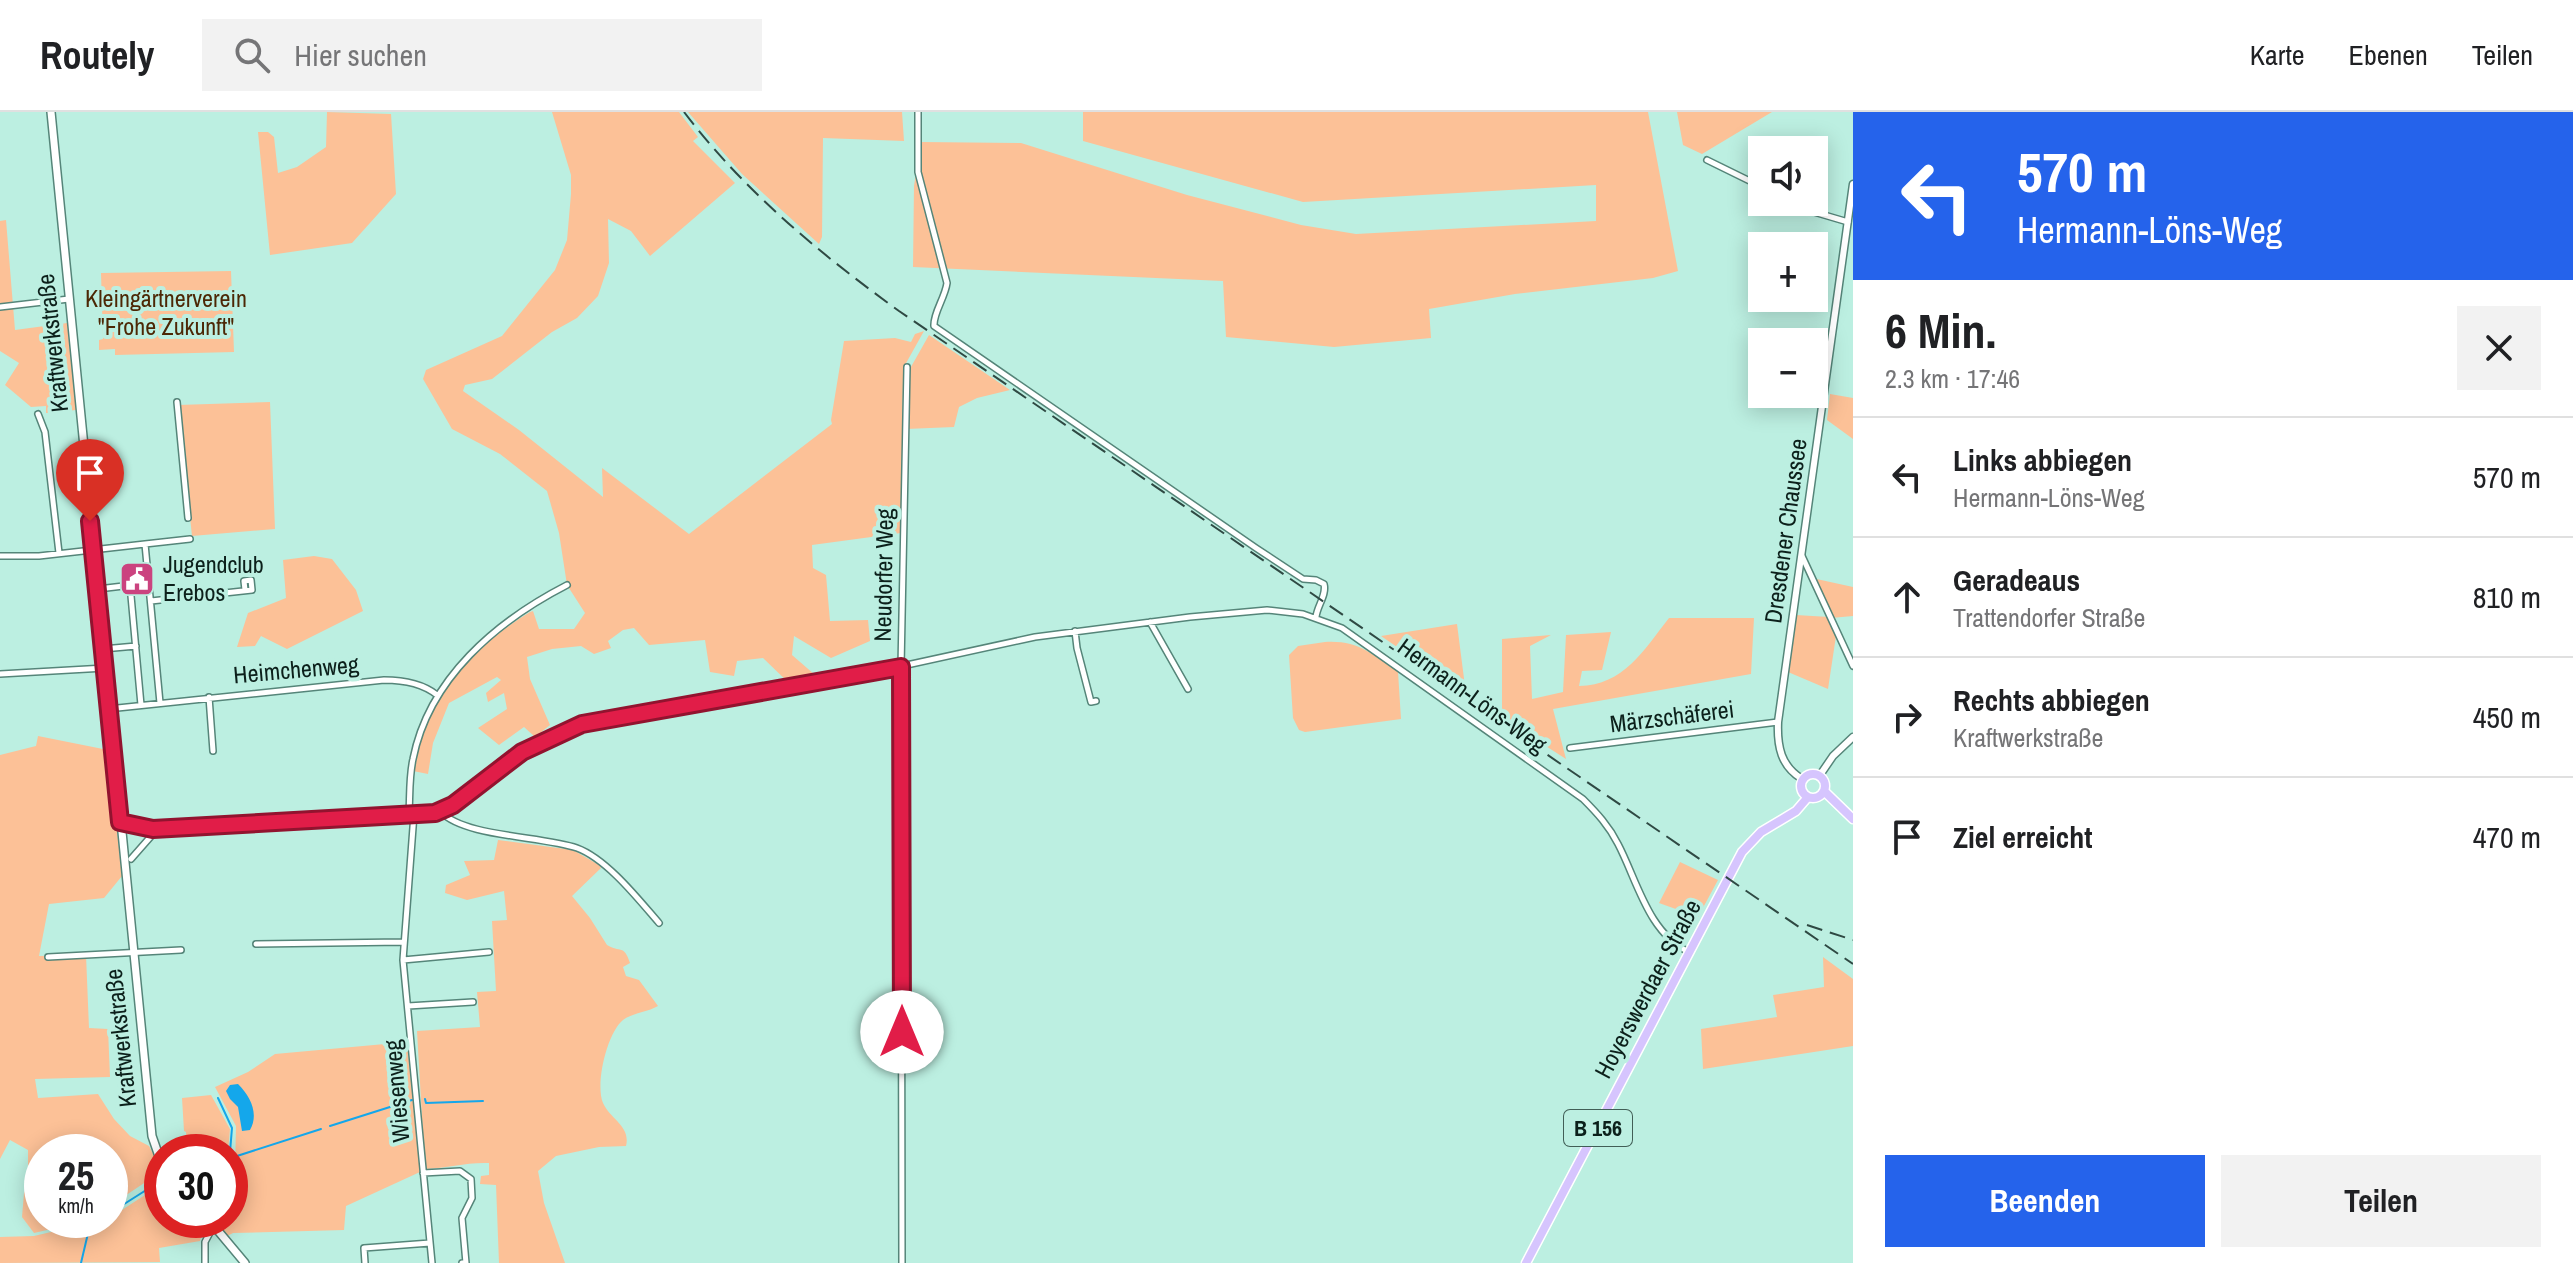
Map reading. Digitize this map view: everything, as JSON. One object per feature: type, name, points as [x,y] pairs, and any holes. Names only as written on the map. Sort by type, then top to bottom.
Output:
[{"type":"main road","name":"Kraftwerkstraße","points":[[51,112],[152,1134]]},
{"type":"main road","points":[[1812,773],[1820,775],[1825,783],[1824,791],[1816,798],[1808,797],[1801,789],[1802,779],[1812,773]]},
{"type":"main road","points":[[1824,791],[1853,819]]},
{"type":"main road","name":"Hoyerswerdaer Straße","points":[[1526,1263],[1742,852],[1761,832],[1796,811],[1808,797]]},
{"type":"main road","points":[[224,1238],[245,1263]]},
{"type":"street","points":[[918,112],[918,172],[947,283],[933,324],[1256,548],[1303,579],[1324,584],[1325,594],[1316,617]]},
{"type":"street","points":[[1707,160],[1748,180]]},
{"type":"street","name":"Dresdener Chaussee","points":[[1802,779],[1783,761],[1779,752],[1778,722],[1853,184]]},
{"type":"street","points":[[1828,215],[1850,219]]},
{"type":"street","points":[[0,307],[69,299]]},
{"type":"street","name":"Neudorfer Weg","points":[[902,1263],[901,667],[907,367]]},
{"type":"street","points":[[177,402],[188,518]]},
{"type":"street","points":[[38,414],[45,432],[59,553]]},
{"type":"street","points":[[0,556],[39,556],[190,539]]},
{"type":"street","points":[[145,544],[160,703]]},
{"type":"street","points":[[1801,555],[1853,666]]},
{"type":"street","points":[[97,589],[149,583]]},
{"type":"street","points":[[130,585],[141,705]]},
{"type":"street","name":"Wiesenweg","points":[[432,1263],[403,960],[413,756],[437,695],[474,649],[524,609],[567,585]]},
{"type":"street","points":[[151,601],[245,590]]},
{"type":"street","name":"Hermann-Löns-Weg","points":[[440,812],[522,752],[582,724],[901,667],[1075,631],[1267,610],[1316,617],[1364,641],[1583,799],[1612,833],[1655,920],[1681,948],[1690,953]]},
{"type":"street","points":[[1150,622],[1188,689]]},
{"type":"street","points":[[1075,631],[1091,702],[1096,701]]},
{"type":"street","points":[[103,649],[136,646]]},
{"type":"street","points":[[0,674],[105,668]]},
{"type":"street","name":"Heimchenweg","points":[[213,751],[209,697],[398,680],[431,690],[437,695]]},
{"type":"street","points":[[108,709],[209,697]]},
{"type":"street","name":"Märzschäferei","points":[[1570,748],[1778,722]]},
{"type":"street","points":[[1820,775],[1833,756],[1853,737]]},
{"type":"street","points":[[120,822],[153,829],[440,812],[448,819],[496,833],[578,849],[618,878],[659,923]]},
{"type":"street","points":[[131,859],[153,834],[153,829]]},
{"type":"street","points":[[256,944],[403,942]]},
{"type":"street","name":"Kraftwerkstraße","points":[[48,957],[181,950]]},
{"type":"street","points":[[403,960],[489,952]]},
{"type":"street","name":"Wiesenweg","points":[[408,1006],[473,1002]]},
{"type":"street","name":"Wiesenweg","points":[[423,1173],[460,1171],[471,1179],[472,1198],[462,1218],[464,1263]]},
{"type":"street","points":[[205,1263],[206,1238]]},
{"type":"street","points":[[365,1263],[364,1248],[430,1243]]},
{"type":"green space","points":[[327,112],[391,114],[396,194],[352,243],[270,255],[258,132],[268,132],[274,137],[278,173],[297,167],[326,147]]},
{"type":"green space","points":[[552,112],[679,112],[698,137],[693,141],[735,183],[650,256],[631,231],[608,219],[609,263],[598,296],[577,318],[552,332],[492,379],[465,385],[463,391],[519,430],[603,497],[602,468],[689,534],[832,424],[844,341],[895,338],[911,342],[915,334],[924,331],[905,365],[903,377],[901,533],[812,545],[813,568],[826,575],[830,621],[868,620],[870,641],[831,658],[794,636],[792,655],[822,681],[792,686],[763,658],[737,661],[734,676],[710,672],[705,640],[649,645],[634,628],[623,630],[608,641],[611,648],[594,654],[581,646],[552,649],[527,657],[530,679],[550,725],[535,737],[524,727],[499,745],[478,728],[507,709],[504,693],[488,702],[486,693],[501,680],[497,677],[449,703],[433,743],[428,774],[413,771],[427,722],[439,699],[470,659],[530,612],[533,611],[539,629],[574,629],[585,613],[567,585],[559,533],[547,491],[500,454],[452,429],[423,379],[426,370],[502,336],[555,270],[567,240],[571,175]]},
{"type":"green space","points":[[688,112],[902,112],[904,141],[823,138],[822,237],[819,244],[742,174]]},
{"type":"green space","points":[[1083,112],[1648,112],[1678,271],[1653,278],[1515,294],[1429,309],[1431,338],[1334,347],[1226,337],[1223,281],[913,267],[914,186],[921,142],[1021,143],[1187,195],[1301,225],[1356,234],[1596,221],[1596,185],[1303,202],[1083,141]]},
{"type":"green space","points":[[1677,112],[1772,112],[1702,154],[1683,145]]},
{"type":"green space","points":[[6,220],[15,330],[67,323],[76,410],[46,413],[46,406],[31,407],[5,385],[19,363],[0,351],[0,221]]},
{"type":"green space","name":"Kleingärtnerverein \"Frohe Zukunft\"","points":[[231,271],[234,352],[115,355],[115,349],[99,350],[99,340],[103,339],[101,273]]},
{"type":"green space","points":[[929,335],[1010,390],[977,398],[959,407],[954,427],[906,429],[907,374]]},
{"type":"green space","points":[[1830,394],[1853,398],[1853,439],[1827,420]]},
{"type":"green space","points":[[270,402],[275,529],[192,536],[178,405]]},
{"type":"green space","points":[[314,556],[332,559],[356,590],[363,611],[287,649],[261,636],[255,646],[237,647],[248,613],[286,598],[283,560]]},
{"type":"green space","points":[[1812,578],[1853,587],[1853,616],[1831,618],[1836,636],[1828,689],[1788,672],[1796,615],[1829,617]]},
{"type":"green space","points":[[1669,618],[1754,618],[1751,674],[1553,709],[1566,759],[1502,718],[1502,639],[1551,635],[1530,646],[1532,699],[1563,692],[1566,635],[1611,632],[1602,670],[1582,671],[1579,686],[1595,684],[1608,680],[1631,664]]},
{"type":"green space","points":[[1457,624],[1466,694],[1381,636]]},
{"type":"green space","points":[[1325,642],[1356,646],[1398,672],[1401,719],[1305,732],[1299,730],[1293,718],[1289,655],[1298,646]]},
{"type":"green space","points":[[38,736],[108,750],[122,876],[104,898],[49,904],[39,956],[86,955],[89,1028],[108,1029],[110,1077],[35,1079],[38,1098],[98,1094],[114,1119],[130,1136],[144,1143],[144,1183],[128,1194],[128,1134],[24,1134],[24,1148],[10,1140],[0,1159],[0,755],[36,746]]},
{"type":"green space","points":[[498,840],[573,850],[599,865],[601,868],[572,896],[607,945],[626,953],[630,963],[623,967],[626,976],[639,980],[658,1006],[623,1020],[612,1036],[604,1059],[600,1084],[603,1103],[626,1133],[626,1146],[599,1147],[556,1156],[538,1171],[544,1203],[565,1263],[499,1263],[496,1185],[480,1184],[481,1176],[489,1175],[489,1163],[425,1169],[417,1031],[480,1027],[477,992],[496,991],[492,921],[507,920],[504,891],[467,900],[445,893],[446,885],[470,875],[464,861],[494,860]]},
{"type":"green space","points":[[1680,862],[1718,880],[1698,917],[1659,903]]},
{"type":"green space","points":[[1823,957],[1853,979],[1853,1046],[1703,1069],[1701,1029],[1777,1017],[1773,995],[1824,987]]},
{"type":"green space","points":[[407,1042],[420,1172],[346,1206],[344,1230],[248,1233],[248,1134],[236,1134],[236,1126],[215,1087],[248,1072],[275,1054]]},
{"type":"green space","points":[[211,1095],[230,1129],[230,1134],[186,1134],[182,1098]]},
{"type":"green space","points":[[144,1196],[144,1238],[201,1238],[200,1241],[159,1248],[160,1262],[0,1263],[0,1237],[128,1238],[128,1206]]},
{"type":"water","points":[[238,1084],[252,1106],[254,1118],[250,1130],[242,1131],[238,1107],[226,1091],[230,1085]]},
{"type":"waterway","points":[[218,1098],[232,1128],[232,1134]]},
{"type":"waterway","points":[[425,1099],[426,1103],[483,1101]]},
{"type":"waterway","points":[[330,1126],[412,1100]]},
{"type":"waterway","points":[[248,1152],[321,1129]]},
{"type":"waterway","points":[[128,1202],[144,1191]]},
{"type":"waterway","points":[[81,1263],[87,1238]]},
{"type":"railway","points":[[684,112],[732,168],[784,219],[840,267],[899,311],[1853,964]]},
{"type":"railway","points":[[1807,925],[1853,940]]},
{"type":"place","name":"Jugendclub Erebos","points":[[137,579]]},
{"type":"route","points":[[90,521],[120,822],[153,829],[435,813],[453,805],[522,752],[582,724],[901,667],[902,1032]]}]
